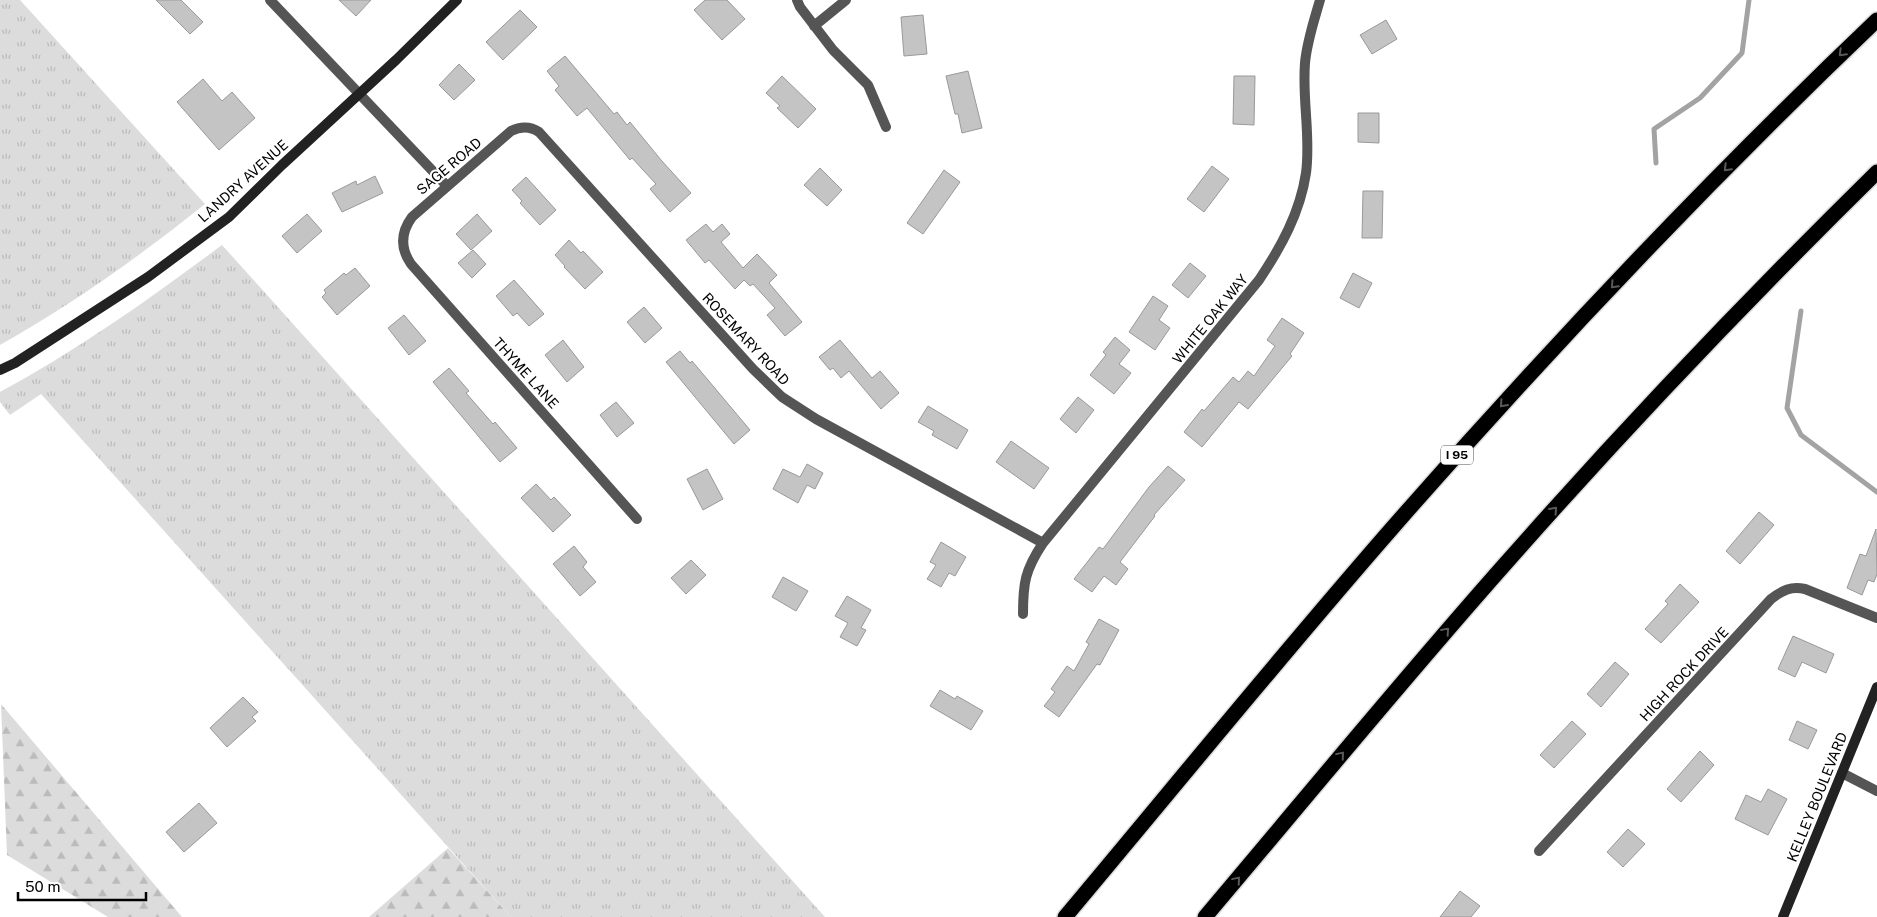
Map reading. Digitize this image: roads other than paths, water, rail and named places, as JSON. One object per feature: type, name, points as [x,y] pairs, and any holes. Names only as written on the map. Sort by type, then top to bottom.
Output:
[{"type":"highway","name":"I 95","points":[[1066,917],[1352,574],[1498,408],[1686,209],[1877,20]]},
{"type":"highway","points":[[1205,917],[1419,664],[1546,518],[1715,336],[1877,172]]},
{"type":"street","points":[[270,0],[447,186]]},
{"type":"street","name":"LANDRY AVENUE","points":[[0,370],[148,277],[229,217],[457,0]]},
{"type":"street","points":[[797,0],[833,50],[868,85],[886,127]]},
{"type":"street","points":[[814,26],[846,0]]},
{"type":"street","name":"WHITE OAK WAY","points":[[1023,614],[1023,586],[1026,575],[1030,563],[1043,543],[1259,280],[1287,233],[1298,207],[1306,173],[1308,143],[1305,63],[1309,36],[1320,0]]},
{"type":"street","name":"ROSEMARY ROAD","points":[[527,127],[536,130],[542,136],[753,370],[782,397],[816,419],[1043,543]]},
{"type":"street","name":"SAGE ROAD","points":[[403,240],[405,228],[412,217],[511,131],[527,127]]},
{"type":"street","name":"THYME LANE","points":[[403,240],[405,253],[411,264],[637,519]]},
{"type":"street","name":"HIGH ROCK DRIVE","points":[[1538,851],[1771,599],[1788,589],[1796,587],[1877,618]]},
{"type":"street","name":"KELLEY BOULEVARD","points":[[1783,917],[1877,687]]},
{"type":"street","points":[[1842,773],[1877,791]]},
{"type":"waterway","points":[[1656,163],[1654,129],[1700,98],[1742,53],[1749,0]]},
{"type":"waterway","points":[[1801,311],[1787,408],[1801,435],[1877,492]]}]
